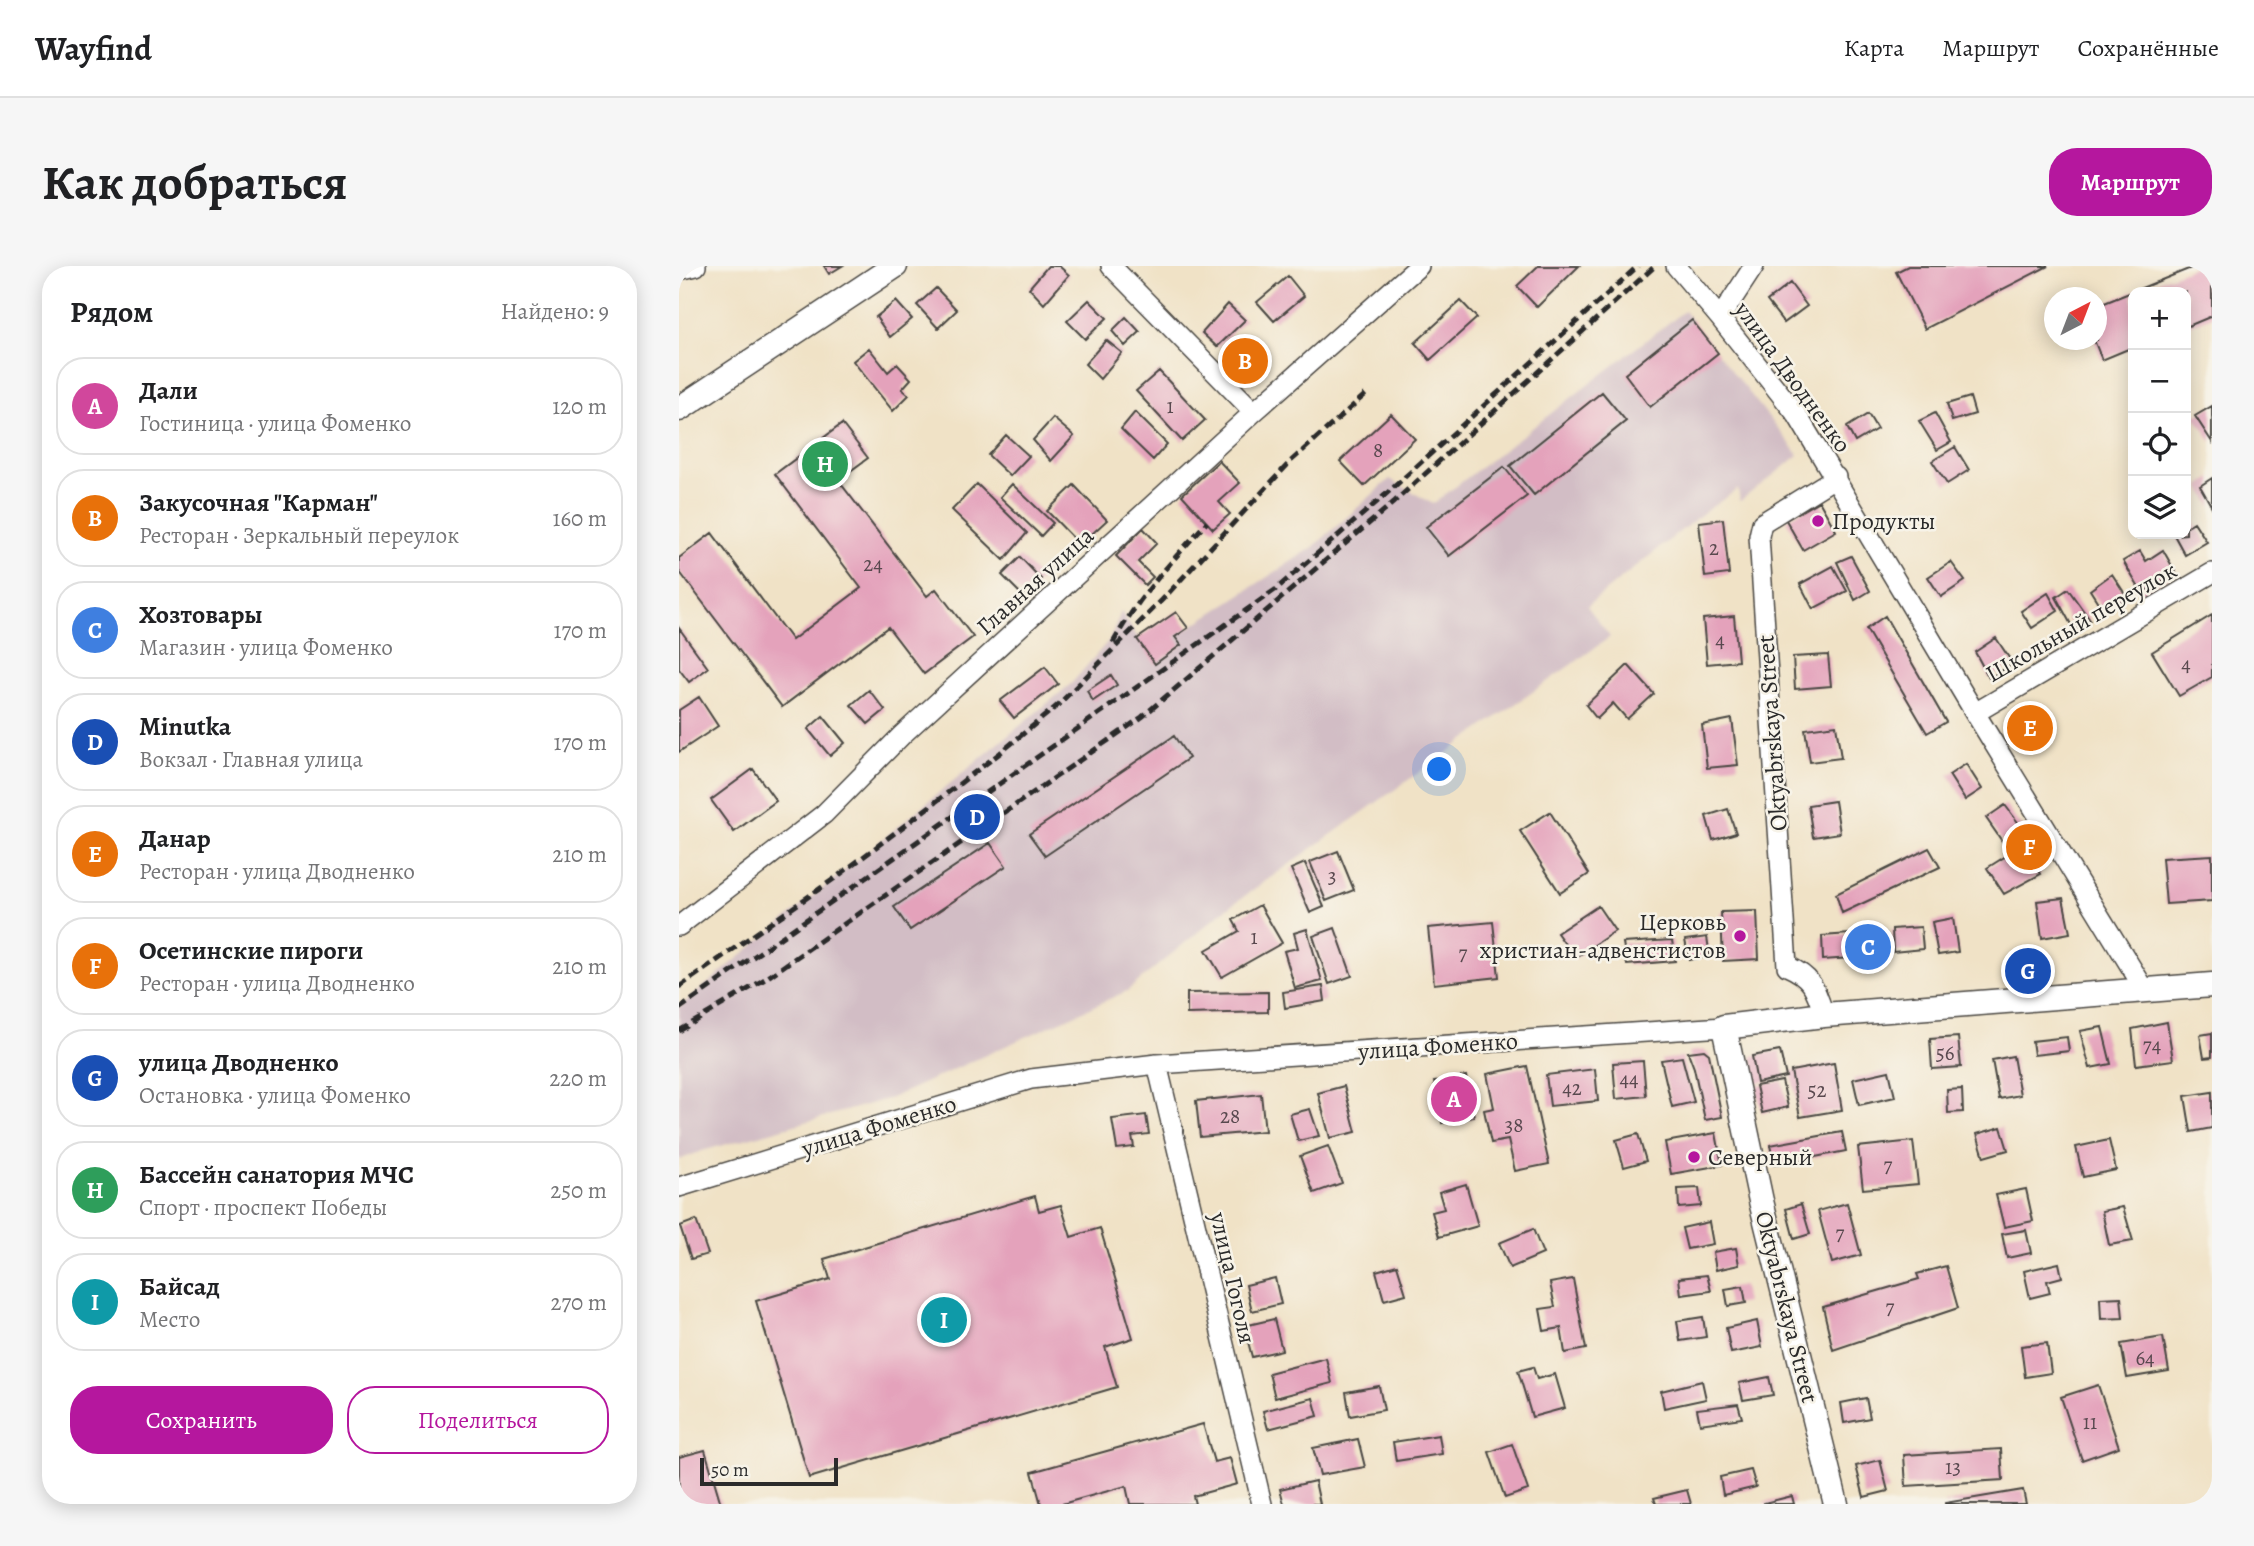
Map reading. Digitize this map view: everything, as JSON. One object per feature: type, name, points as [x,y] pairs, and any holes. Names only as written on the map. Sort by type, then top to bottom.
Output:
[{"type":"main road","points":[[679,409],[895,266]]},
{"type":"main road","name":"улица Фоменко","points":[[1724,1027],[1824,1015],[2212,985]]},
{"type":"main road","name":"Oktyabrskaya Street","points":[[1724,1027],[1761,1201],[1836,1504]]},
{"type":"street","points":[[1111,266],[1254,412]]},
{"type":"street","name":"Главная улица","points":[[679,926],[824,814],[901,735],[1254,412],[1419,266]]},
{"type":"street","name":"улица Дводненко","points":[[1676,266],[1797,415],[2145,990]]},
{"type":"street","points":[[1720,318],[1754,266]]},
{"type":"street","name":"Oktyabrskaya Street","points":[[1824,1015],[1814,985],[1801,972],[1787,966],[1759,536],[1762,523],[1836,477]]},
{"type":"street","name":"Школьный переулок","points":[[1975,713],[2212,573]]},
{"type":"street","name":"улица Фоменко","points":[[679,1187],[1031,1079],[1157,1064],[1724,1027]]},
{"type":"street","name":"улица Гоголя","points":[[1157,1064],[1262,1504]]},
{"type":"shaded area","points":[[1684,311],[1799,455],[1740,501],[1738,489],[1703,513],[1587,606],[1610,637],[1222,912],[1127,991],[891,1098],[702,1151],[679,1160],[679,1007],[1072,683],[1110,639],[1121,612],[1155,664],[1181,646],[1175,637],[1312,548],[1390,479],[1433,504]]},
{"type":"building","points":[[824,266],[842,266],[829,274]]},
{"type":"building","points":[[1048,266],[1059,266],[1069,275],[1044,304],[1029,288]]},
{"type":"building","points":[[1538,266],[1579,266],[1537,307],[1517,286]]},
{"type":"building","points":[[1908,266],[2048,266],[1925,329],[1896,272]]},
{"type":"building","points":[[2196,266],[2206,266],[2212,280],[2212,316],[2191,325],[2191,287],[2144,287]]},
{"type":"building","points":[[1288,276],[1304,296],[1274,321],[1257,302]]},
{"type":"building","points":[[1790,283],[1807,306],[1784,323],[1767,301]]},
{"type":"building","points":[[936,288],[957,310],[938,328],[917,305]]},
{"type":"building","points":[[2128,293],[2128,349],[2102,360],[2098,350],[2107,350],[2107,302]]},
{"type":"building","points":[[1089,300],[1107,318],[1085,339],[1067,321]]},
{"type":"building","points":[[896,301],[912,319],[890,337],[876,317]]},
{"type":"building","points":[[1461,301],[1477,318],[1430,360],[1415,343]]},
{"type":"building","points":[[1228,304],[1245,320],[1217,347],[1202,333]]},
{"type":"building","points":[[1126,317],[1140,332],[1125,346],[1112,331]]},
{"type":"building","points":[[1692,320],[1718,353],[1650,407],[1625,374]]},
{"type":"building","points":[[1106,340],[1122,353],[1100,379],[1085,364]]},
{"type":"building","points":[[1247,346],[1260,359],[1243,376],[1229,363]]},
{"type":"building","points":[[869,348],[888,372],[897,364],[911,379],[902,389],[909,395],[893,411],[853,361]]},
{"type":"building","points":[[1159,371],[1205,420],[1182,441],[1136,391]]},
{"type":"building","points":[[1602,392],[1626,421],[1534,495],[1510,466]]},
{"type":"building","points":[[1970,397],[1975,414],[1952,421],[1947,404]]},
{"type":"building","points":[[2212,406],[2212,442],[2195,416]]},
{"type":"building","points":[[1135,412],[1167,444],[1153,460],[1121,429]]},
{"type":"building","points":[[1935,413],[1951,442],[1937,450],[1919,421]]},
{"type":"building","points":[[1391,414],[1415,439],[1364,486],[1340,461]]},
{"type":"building","points":[[1868,414],[1877,429],[1855,442],[1847,427]]},
{"type":"building","points":[[1053,418],[1074,436],[1051,461],[1033,440]]},
{"type":"building","points":[[842,424],[868,458],[838,480],[927,596],[936,589],[973,637],[924,674],[888,627],[782,707],[679,571],[679,558],[712,533],[792,640],[861,588],[775,474]]},
{"type":"building","points":[[1006,435],[1029,456],[1010,476],[988,455]]},
{"type":"building","points":[[1955,447],[1969,470],[1947,484],[1932,461]]},
{"type":"building","points":[[1219,461],[1240,483],[1219,502],[1230,514],[1213,529],[1182,495]]},
{"type":"building","points":[[1504,467],[1527,496],[1449,556],[1426,527]]},
{"type":"building","points":[[2212,478],[2212,507],[2200,486]]},
{"type":"building","points":[[977,484],[1027,533],[1004,560],[952,510]]},
{"type":"building","points":[[1012,484],[1053,523],[1041,536],[1000,497]]},
{"type":"building","points":[[1074,485],[1107,520],[1080,545],[1047,511]]},
{"type":"building","points":[[1819,501],[1836,531],[1803,550],[1786,520]]},
{"type":"building","points":[[1723,519],[1729,574],[1705,577],[1699,522]]},
{"type":"building","points":[[2194,522],[2207,542],[2185,555],[2176,539],[2191,539],[2191,524]]},
{"type":"building","points":[[1143,528],[1157,543],[1138,562],[1153,577],[1145,585],[1116,556]]},
{"type":"building","points":[[2163,550],[2176,573],[2142,593],[2123,561],[2140,551],[2146,561]]},
{"type":"building","points":[[1851,556],[1870,591],[1855,600],[1837,562]]},
{"type":"building","points":[[1020,557],[1041,579],[1023,596],[1002,575]]},
{"type":"building","points":[[1951,562],[1965,581],[1941,597],[1928,577]]},
{"type":"building","points":[[1833,566],[1847,591],[1813,609],[1800,584]]},
{"type":"building","points":[[2112,574],[2127,597],[2104,612],[2090,590]]},
{"type":"building","points":[[2068,589],[2090,620],[2074,630],[2056,597]]},
{"type":"building","points":[[2048,593],[2058,611],[2032,628],[2021,611]]},
{"type":"building","points":[[1176,612],[1188,628],[1175,637],[1181,645],[1155,664],[1137,639]]},
{"type":"building","points":[[2212,615],[2212,677],[2179,696],[2152,652]]},
{"type":"building","points":[[1734,616],[1738,661],[1707,664],[1703,619]]},
{"type":"building","points":[[1885,616],[1946,722],[1927,733],[1866,629]]},
{"type":"building","points":[[679,628],[708,668],[689,682],[679,669]]},
{"type":"building","points":[[1996,638],[2013,664],[1989,678],[1975,652]]},
{"type":"building","points":[[1828,655],[1831,686],[1795,689],[1793,657]]},
{"type":"building","points":[[1628,665],[1654,694],[1627,719],[1613,703],[1597,719],[1586,705]]},
{"type":"building","points":[[1045,667],[1058,684],[1014,718],[1000,701]]},
{"type":"building","points":[[1111,675],[1117,685],[1093,701],[1087,691]]},
{"type":"building","points":[[869,690],[885,710],[868,724],[851,705]]},
{"type":"building","points":[[699,697],[718,726],[679,752],[679,710]]},
{"type":"building","points":[[2035,706],[2052,731],[2025,749],[2008,724]]},
{"type":"building","points":[[823,716],[845,743],[830,756],[808,729]]},
{"type":"building","points":[[1732,719],[1738,765],[1707,768],[1702,725]]},
{"type":"building","points":[[1836,725],[1841,758],[1810,762],[1805,729]]},
{"type":"building","points":[[1174,736],[1189,758],[1045,856],[1029,834]]},
{"type":"building","points":[[1966,764],[1982,789],[1965,800],[1949,775]]},
{"type":"building","points":[[753,769],[776,801],[734,832],[711,800]]},
{"type":"building","points":[[1835,801],[1840,833],[1813,837],[1808,805]]},
{"type":"building","points":[[2005,805],[2023,829],[2004,844],[1986,818]]},
{"type":"building","points":[[1728,809],[1736,833],[1713,840],[1706,816]]},
{"type":"building","points":[[1550,812],[1589,874],[1560,893],[1520,831]]},
{"type":"building","points":[[990,843],[1006,866],[910,930],[894,907]]},
{"type":"building","points":[[2022,846],[2041,874],[2004,894],[1987,868]]},
{"type":"building","points":[[1929,848],[1940,867],[1842,913],[1836,894]]},
{"type":"building","points":[[1338,851],[1354,890],[1326,901],[1310,862]]},
{"type":"building","points":[[2212,855],[2212,901],[2166,904],[2162,858]]},
{"type":"building","points":[[1305,863],[1324,907],[1310,913],[1291,869]]},
{"type":"building","points":[[2063,898],[2070,933],[2042,938],[2037,901]]},
{"type":"building","points":[[1260,905],[1282,943],[1222,977],[1206,950],[1239,931],[1233,920]]},
{"type":"building","points":[[1598,906],[1615,931],[1575,958],[1557,933]]},
{"type":"building","name":"Церковь христиан-адвенстистов","points":[[1757,911],[1759,959],[1723,961],[1721,912]]},
{"type":"building","points":[[1953,918],[1958,952],[1938,955],[1932,922]]},
{"type":"building","points":[[1493,922],[1499,977],[1434,984],[1428,928]]},
{"type":"building","points":[[1921,927],[1923,949],[1893,952],[1892,929]]},
{"type":"building","points":[[1335,928],[1352,976],[1329,984],[1313,936]]},
{"type":"building","points":[[1307,929],[1322,981],[1295,988],[1284,951],[1298,948],[1294,933]]},
{"type":"building","points":[[1850,934],[1851,958],[1823,960],[1822,936]]},
{"type":"building","points":[[1707,937],[1710,956],[1689,960],[1685,940]]},
{"type":"building","points":[[1672,940],[1675,961],[1627,965],[1623,943]]},
{"type":"building","points":[[1323,986],[1325,1001],[1285,1008],[1283,992]]},
{"type":"building","points":[[1268,992],[1268,1012],[1187,1014],[1187,993]]},
{"type":"building","points":[[2167,1022],[2173,1060],[2136,1065],[2132,1029]]},
{"type":"building","points":[[2102,1027],[2111,1064],[2090,1068],[2080,1031]]},
{"type":"building","points":[[2212,1033],[2212,1057],[2204,1058],[2200,1035]]},
{"type":"building","points":[[1958,1037],[1961,1067],[1932,1069],[1930,1039]]},
{"type":"building","points":[[2067,1037],[2069,1051],[2034,1055],[2032,1041]]},
{"type":"building","points":[[1704,1050],[1709,1054],[1722,1117],[1705,1120],[1688,1052]]},
{"type":"building","points":[[1780,1051],[1786,1077],[1757,1083],[1752,1056]]},
{"type":"building","points":[[2013,1056],[2020,1095],[1999,1099],[1992,1060]]},
{"type":"building","points":[[1682,1057],[1694,1102],[1672,1107],[1661,1060]]},
{"type":"building","points":[[1643,1061],[1646,1096],[1616,1099],[1613,1063]]},
{"type":"building","points":[[1834,1063],[1842,1110],[1800,1117],[1791,1071]]},
{"type":"building","points":[[1527,1066],[1549,1164],[1515,1171],[1508,1140],[1491,1143],[1484,1110],[1494,1108],[1487,1074]]},
{"type":"building","points":[[1595,1069],[1598,1101],[1550,1106],[1546,1075]]},
{"type":"building","points":[[1889,1071],[1895,1097],[1859,1105],[1853,1079]]},
{"type":"building","points":[[1466,1076],[1474,1117],[1442,1123],[1434,1082]]},
{"type":"building","points":[[1782,1081],[1788,1107],[1762,1113],[1756,1086]]},
{"type":"building","points":[[1344,1086],[1356,1132],[1330,1138],[1318,1093]]},
{"type":"building","points":[[1962,1089],[1963,1112],[1948,1113],[1947,1090]]},
{"type":"building","points":[[2212,1092],[2212,1128],[2191,1132],[2185,1096]]},
{"type":"building","points":[[1261,1094],[1265,1131],[1200,1137],[1196,1101]]},
{"type":"building","points":[[1310,1109],[1319,1136],[1298,1141],[1290,1114]]},
{"type":"building","points":[[1146,1115],[1149,1134],[1132,1136],[1134,1147],[1117,1149],[1112,1119]]},
{"type":"building","points":[[2001,1127],[2008,1150],[1984,1157],[1977,1134]]},
{"type":"building","points":[[1842,1132],[1846,1151],[1774,1165],[1770,1145]]},
{"type":"building","name":"Северный","points":[[1716,1133],[1722,1165],[1671,1174],[1665,1142]]},
{"type":"building","points":[[1638,1134],[1646,1161],[1624,1167],[1616,1140]]},
{"type":"building","points":[[2109,1140],[2116,1170],[2083,1177],[2076,1147]]},
{"type":"building","points":[[1913,1141],[1918,1184],[1863,1189],[1858,1147]]},
{"type":"building","points":[[1328,1146],[1342,1183],[1314,1193],[1300,1156]]},
{"type":"building","points":[[1466,1184],[1478,1226],[1439,1237],[1432,1212],[1444,1209],[1439,1192]]},
{"type":"building","points":[[1699,1188],[1701,1206],[1679,1208],[1678,1189]]},
{"type":"building","points":[[2026,1189],[2033,1221],[2004,1227],[1996,1195]]},
{"type":"building","points":[[1035,1196],[1039,1211],[1061,1205],[1071,1237],[1100,1228],[1133,1338],[1105,1347],[1117,1387],[809,1478],[756,1301],[830,1279],[824,1259]]},
{"type":"building","points":[[1847,1203],[1861,1255],[1832,1263],[1818,1211]]},
{"type":"building","points":[[1801,1204],[1810,1234],[1794,1239],[1786,1209]]},
{"type":"building","points":[[2123,1207],[2133,1241],[2109,1245],[2102,1211]]},
{"type":"building","points":[[696,1220],[708,1254],[691,1259],[680,1226]]},
{"type":"building","points":[[1709,1222],[1713,1244],[1687,1249],[1682,1228]]},
{"type":"building","points":[[1533,1229],[1543,1254],[1510,1268],[1499,1243]]},
{"type":"building","points":[[2026,1230],[2031,1253],[2007,1258],[2002,1234]]},
{"type":"building","points":[[1736,1248],[1739,1265],[1716,1270],[1713,1252]]},
{"type":"building","points":[[2059,1263],[2062,1277],[2047,1281],[2050,1293],[2030,1298],[2024,1271]]},
{"type":"building","points":[[1397,1265],[1406,1294],[1384,1300],[1376,1271]]},
{"type":"building","points":[[1946,1266],[1958,1308],[1833,1350],[1823,1307],[1919,1279],[1917,1274]]},
{"type":"building","points":[[1707,1275],[1711,1291],[1681,1295],[1679,1278]]},
{"type":"building","points":[[1275,1278],[1281,1304],[1252,1311],[1246,1285]]},
{"type":"building","points":[[1573,1279],[1586,1349],[1565,1353],[1561,1328],[1544,1331],[1540,1309],[1555,1307],[1550,1283]]},
{"type":"building","points":[[1743,1286],[1746,1303],[1728,1306],[1725,1289]]},
{"type":"building","points":[[2121,1297],[2123,1318],[2101,1319],[2100,1298]]},
{"type":"building","points":[[1703,1317],[1706,1337],[1680,1341],[1677,1321]]},
{"type":"building","points":[[1274,1319],[1282,1350],[1252,1357],[1244,1326]]},
{"type":"building","points":[[1757,1321],[1762,1347],[1731,1353],[1726,1328]]},
{"type":"building","points":[[2163,1337],[2169,1371],[2127,1378],[2121,1344]]},
{"type":"building","points":[[2047,1343],[2051,1373],[2025,1377],[2021,1346]]},
{"type":"building","points":[[1326,1358],[1332,1383],[1275,1398],[1269,1373]]},
{"type":"building","points":[[1533,1367],[1537,1379],[1555,1374],[1565,1408],[1532,1417],[1518,1371]]},
{"type":"building","points":[[1769,1377],[1773,1395],[1743,1400],[1739,1383]]},
{"type":"building","points":[[1702,1381],[1706,1399],[1664,1408],[1661,1391]]},
{"type":"building","points":[[2098,1385],[2119,1447],[2082,1460],[2061,1397]]},
{"type":"building","points":[[1379,1386],[1384,1410],[1350,1416],[1346,1392]]},
{"type":"building","points":[[1313,1398],[1318,1416],[1268,1429],[1263,1411]]},
{"type":"building","points":[[1866,1398],[1870,1418],[1844,1423],[1841,1403]]},
{"type":"building","points":[[1738,1404],[1742,1418],[1700,1424],[1697,1409]]},
{"type":"building","points":[[1203,1424],[1214,1462],[1230,1458],[1237,1484],[1193,1496],[1195,1504],[1130,1504],[1126,1486],[1062,1504],[1041,1504],[1032,1472]]},
{"type":"building","points":[[1439,1435],[1442,1454],[1396,1461],[1393,1442]]},
{"type":"building","points":[[1358,1439],[1365,1467],[1320,1475],[1313,1448]]},
{"type":"building","points":[[1512,1444],[1528,1490],[1505,1498],[1489,1452]]},
{"type":"building","points":[[2001,1449],[2003,1480],[1906,1486],[1904,1455]]},
{"type":"building","points":[[705,1450],[721,1504],[679,1504],[679,1457]]},
{"type":"building","points":[[1880,1460],[1888,1491],[1864,1497],[1856,1466]]},
{"type":"building","points":[[1751,1470],[1756,1487],[1723,1495],[1720,1477]]},
{"type":"building","points":[[1315,1481],[1320,1504],[1284,1504],[1280,1489]]},
{"type":"building","points":[[1687,1490],[1691,1504],[1656,1504],[1654,1498]]},
{"type":"building","points":[[2023,1490],[2026,1504],[1945,1504],[1945,1503]]},
{"type":"building","points":[[1792,1496],[1794,1504],[1764,1504],[1764,1503]]},
{"type":"railway","points":[[679,1009],[1275,590],[1385,495],[1638,266]]},
{"type":"railway","points":[[679,1031],[765,979],[1142,717],[1394,502],[1655,266]]},
{"type":"railway","points":[[679,987],[838,876],[1000,753],[1058,705],[1162,600],[1291,461],[1367,393]]},
{"type":"railway","points":[[1113,643],[1168,565],[1207,522]]},
{"type":"place","name":"Закусочная \"Карман\"","points":[[1245,361]]},
{"type":"place","name":"Бассейн санатория МЧС","points":[[825,464]]},
{"type":"place","name":"Продукты","points":[[1818,521]]},
{"type":"place","name":"Данар","points":[[2030,728]]},
{"type":"place","name":"Minutka","points":[[977,817]]},
{"type":"place","name":"Осетинские пироги","points":[[2029,847]]},
{"type":"place","name":"Церковь христиан-адвенстистов","points":[[1740,936]]},
{"type":"place","name":"Хозтовары","points":[[1868,947]]},
{"type":"place","name":"улица Дводненко","points":[[2028,971]]},
{"type":"place","name":"Дали","points":[[1454,1099]]},
{"type":"place","name":"Северный","points":[[1694,1157]]},
{"type":"place","name":"Байсад","points":[[944,1320]]}]
